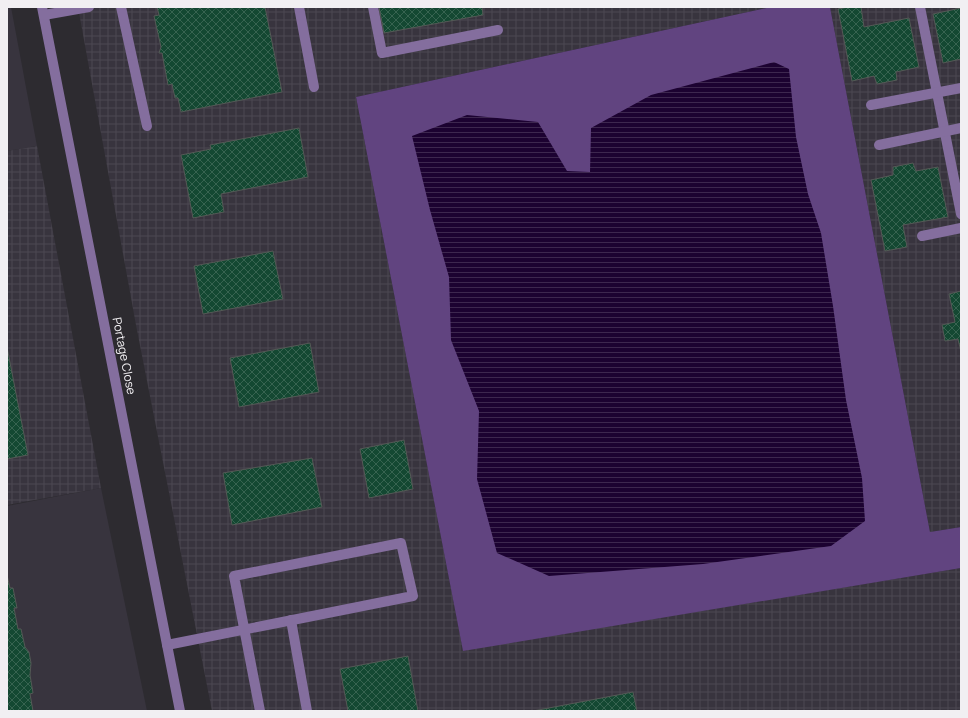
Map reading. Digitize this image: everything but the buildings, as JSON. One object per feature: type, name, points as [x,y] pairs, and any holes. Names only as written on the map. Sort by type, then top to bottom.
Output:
[{"type":"street","points":[[43,11],[89,7]]},
{"type":"street","points":[[121,7],[147,126]]},
{"type":"street","points":[[299,7],[314,87]]},
{"type":"street","points":[[373,7],[382,53],[498,30]]},
{"type":"street","points":[[920,7],[961,214]]},
{"type":"street","name":"Portage Close","points":[[43,11],[180,711]]},
{"type":"street","points":[[871,106],[961,88]]},
{"type":"street","points":[[879,145],[961,128]]},
{"type":"street","points":[[922,236],[961,228]]},
{"type":"street","points":[[167,645],[244,630],[413,596],[401,543],[234,576],[244,630],[260,711]]},
{"type":"street","points":[[291,620],[307,711]]},
{"type":"shaded area","points":[[7,7],[11,7],[37,146],[7,151]]},
{"type":"shaded area","points":[[78,7],[771,7],[356,97],[463,650],[961,568],[961,711],[212,711],[136,325]]},
{"type":"shaded area","points":[[771,7],[830,7],[930,532],[961,527],[961,568],[463,651],[356,97]]},
{"type":"shaded area","points":[[830,7],[961,7],[961,527],[930,532]]},
{"type":"shaded area","points":[[774,62],[789,69],[796,137],[808,194],[821,233],[846,400],[862,478],[865,521],[831,546],[703,564],[549,576],[497,553],[477,479],[479,411],[451,340],[449,277],[430,210],[412,136],[467,115],[538,122],[567,171],[590,172],[591,128],[651,95]]},
{"type":"shaded area","points":[[37,146],[101,488],[7,505],[7,151]]},
{"type":"shaded area","points":[[101,488],[147,711],[7,711],[7,506]]}]
